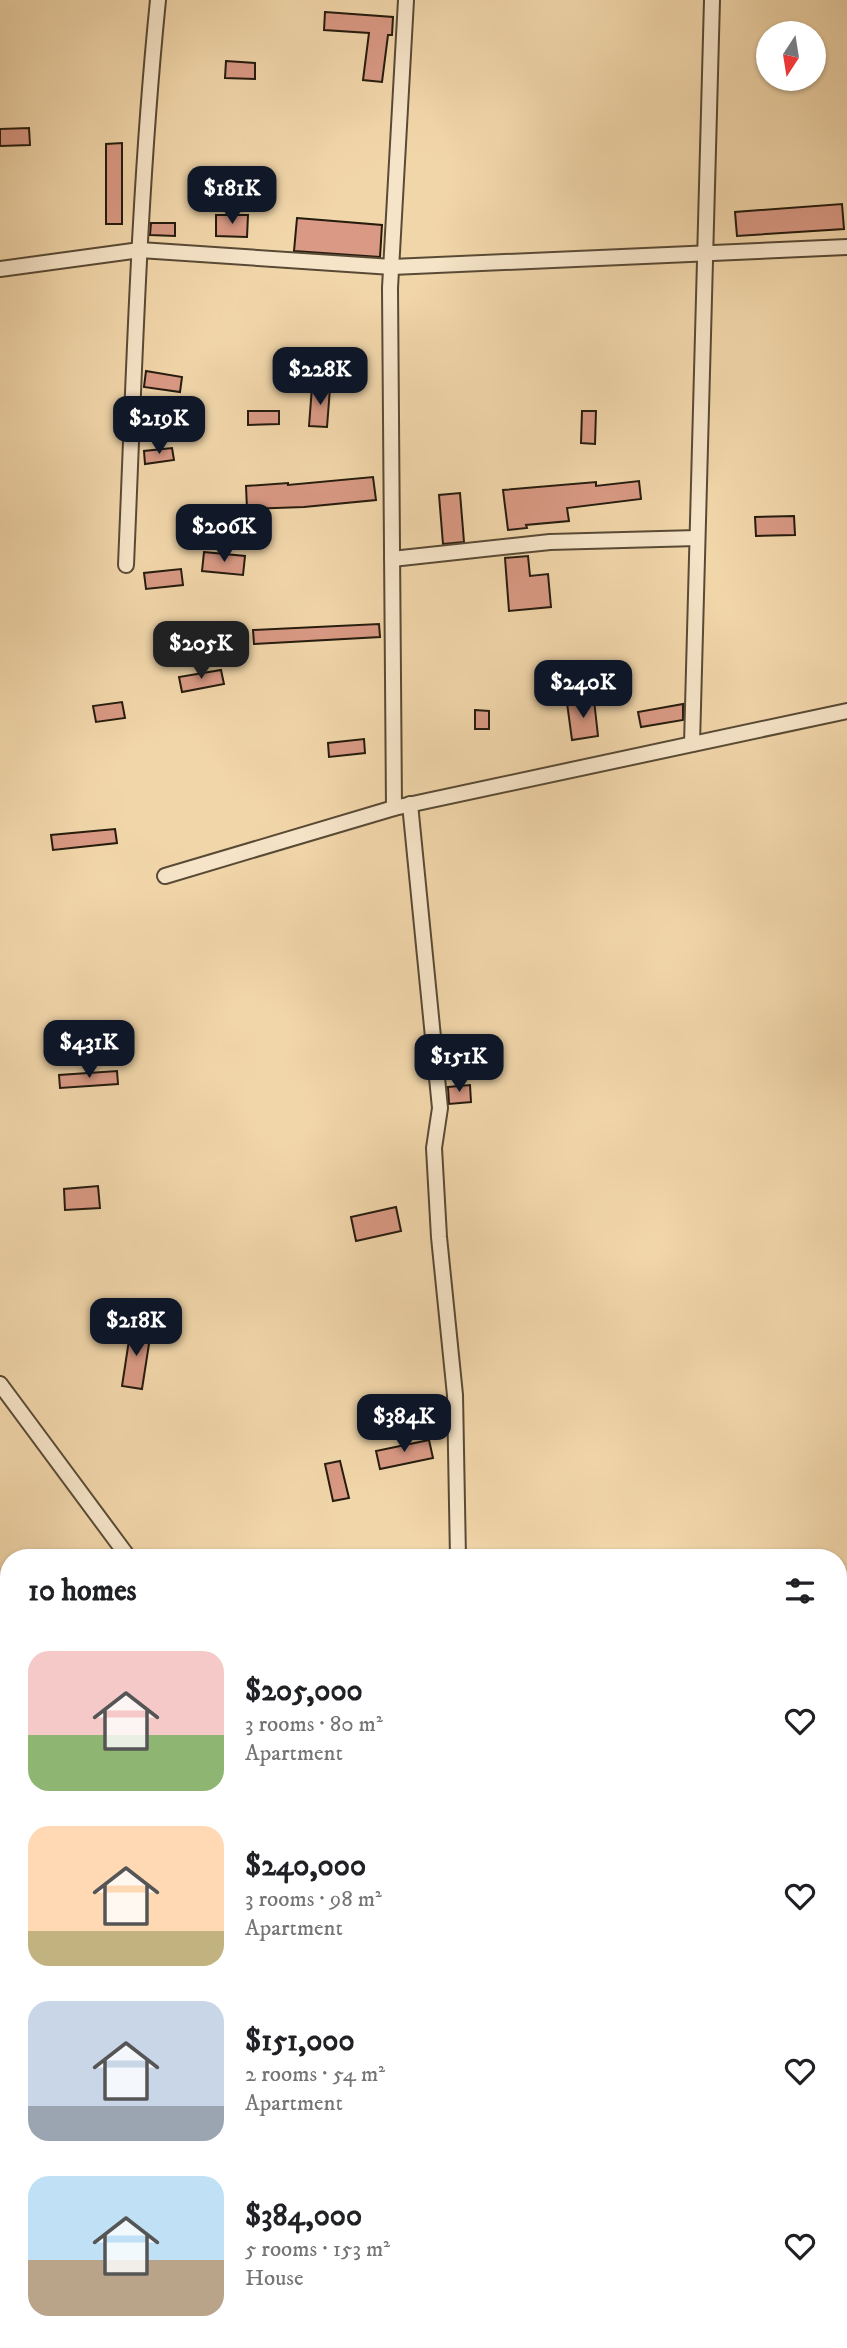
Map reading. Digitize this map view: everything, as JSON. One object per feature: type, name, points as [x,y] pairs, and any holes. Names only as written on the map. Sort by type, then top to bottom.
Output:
[{"type":"street","points":[[126,565],[140,250],[158,0]]},
{"type":"street","points":[[394,808],[392,267],[406,0]]},
{"type":"street","points":[[692,744],[712,0]]},
{"type":"street","points":[[0,269],[140,250],[392,267],[847,247]]},
{"type":"street","points":[[392,559],[550,542],[697,538]]},
{"type":"street","points":[[165,876],[410,804],[847,711]]},
{"type":"street","points":[[410,804],[440,1108],[434,1148],[439,1237],[455,1395],[458,1549]]},
{"type":"street","points":[[0,1384],[122,1549]]},
{"type":"building","points":[[325,12],[393,17],[382,82],[363,80],[369,33],[324,30]]},
{"type":"building","points":[[226,61],[255,63],[255,79],[225,78]]},
{"type":"building","points":[[29,128],[30,145],[0,146],[0,129]]},
{"type":"building","points":[[122,143],[122,224],[106,224],[106,144]]},
{"type":"building","points":[[842,204],[844,229],[737,236],[735,212]]},
{"type":"building","points":[[216,215],[248,215],[247,237],[216,236]]},
{"type":"building","points":[[297,218],[382,225],[380,257],[294,251]]},
{"type":"building","points":[[151,223],[175,223],[175,236],[150,235]]},
{"type":"building","points":[[146,371],[182,377],[180,392],[144,387]]},
{"type":"building","points":[[312,387],[330,388],[327,427],[309,426]]},
{"type":"building","points":[[248,411],[279,411],[279,424],[248,425]]},
{"type":"building","points":[[582,411],[596,411],[595,444],[581,443]]},
{"type":"building","points":[[172,448],[174,460],[145,464],[144,451]]},
{"type":"building","points":[[373,477],[376,500],[247,509],[246,486]]},
{"type":"building","points":[[639,481],[641,499],[567,508],[569,521],[526,525],[527,528],[508,530],[503,490],[596,482],[596,486]]},
{"type":"building","points":[[460,493],[464,542],[443,544],[439,495]]},
{"type":"building","points":[[794,516],[795,535],[756,536],[755,517]]},
{"type":"building","points":[[204,552],[245,556],[243,575],[202,571]]},
{"type":"building","points":[[528,556],[530,576],[548,574],[551,607],[509,611],[505,558]]},
{"type":"building","points":[[181,569],[183,585],[146,589],[144,573]]},
{"type":"building","points":[[379,624],[380,637],[254,644],[253,630]]},
{"type":"building","points":[[221,670],[224,684],[182,692],[179,677]]},
{"type":"building","points":[[594,700],[598,736],[572,740],[567,703]]},
{"type":"building","points":[[122,702],[125,718],[96,722],[93,706]]},
{"type":"building","points":[[683,704],[683,720],[641,727],[638,712]]},
{"type":"building","points":[[475,710],[489,711],[489,729],[475,729]]},
{"type":"building","points":[[364,739],[365,753],[329,757],[328,743]]},
{"type":"building","points":[[115,829],[117,843],[53,850],[51,835]]},
{"type":"building","points":[[117,1071],[118,1084],[60,1088],[59,1075]]},
{"type":"building","points":[[470,1085],[471,1102],[449,1104],[448,1087]]},
{"type":"building","points":[[98,1186],[100,1208],[65,1210],[64,1189]]},
{"type":"building","points":[[396,1207],[401,1231],[356,1241],[351,1217]]},
{"type":"building","points":[[131,1327],[151,1331],[142,1389],[122,1386]]},
{"type":"building","points":[[429,1440],[433,1458],[380,1469],[376,1451]]},
{"type":"building","points":[[340,1461],[349,1498],[333,1501],[325,1464]]}]
